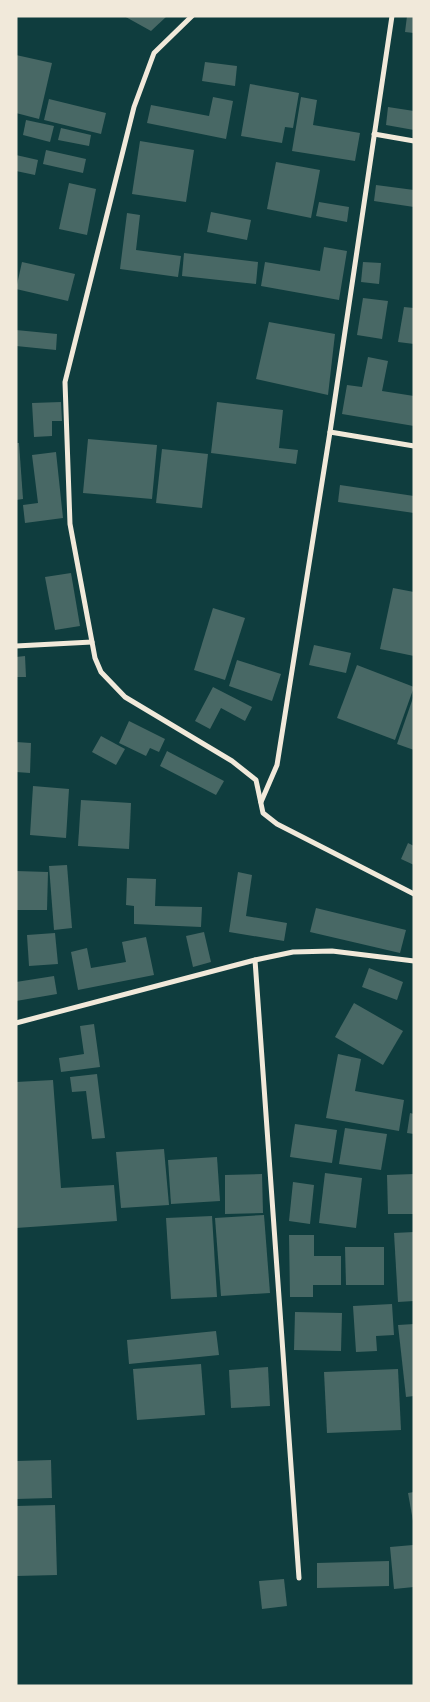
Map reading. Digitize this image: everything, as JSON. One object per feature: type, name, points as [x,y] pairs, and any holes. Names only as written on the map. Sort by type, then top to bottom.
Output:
[{"type":"street","points":[[192,16],[154,53],[134,108],[65,382],[70,524],[95,658],[102,672],[124,697],[232,761],[256,780],[263,813],[277,824],[414,894]]},
{"type":"street","points":[[261,802],[277,765],[330,432],[392,16]]},
{"type":"street","points":[[374,134],[414,141]]},
{"type":"street","points":[[330,432],[414,446]]},
{"type":"street","points":[[16,646],[92,642]]},
{"type":"street","points":[[16,1023],[255,960],[293,952],[332,952],[414,961]]},
{"type":"street","points":[[255,960],[299,1578]]},
{"type":"building","points":[[124,16],[167,16],[151,31]]},
{"type":"building","points":[[407,16],[414,16],[414,33],[405,32]]},
{"type":"building","points":[[16,55],[52,63],[39,119],[16,113]]},
{"type":"building","points":[[205,62],[237,66],[235,86],[202,81]]},
{"type":"building","points":[[250,84],[299,93],[293,128],[285,127],[282,143],[241,136]]},
{"type":"building","points":[[213,97],[233,101],[226,139],[147,123],[151,105],[209,116]]},
{"type":"building","points":[[301,97],[317,100],[313,125],[360,133],[355,161],[292,151]]},
{"type":"building","points":[[49,99],[106,113],[101,134],[44,120]]},
{"type":"building","points":[[388,107],[414,111],[414,130],[386,125]]},
{"type":"building","points":[[26,120],[54,126],[50,142],[23,135]]},
{"type":"building","points":[[61,128],[91,135],[89,146],[58,140]]},
{"type":"building","points":[[140,141],[194,150],[186,202],[132,194]]},
{"type":"building","points":[[46,150],[86,159],[83,173],[43,164]]},
{"type":"building","points":[[16,155],[38,160],[35,175],[16,171]]},
{"type":"building","points":[[276,162],[320,170],[311,218],[267,209]]},
{"type":"building","points":[[69,183],[96,189],[87,235],[59,229]]},
{"type":"building","points":[[376,185],[414,190],[414,207],[374,201]]},
{"type":"building","points":[[319,202],[349,207],[347,222],[316,216]]},
{"type":"building","points":[[211,212],[251,220],[247,240],[207,232]]},
{"type":"building","points":[[127,213],[140,215],[136,250],[181,256],[178,277],[120,269]]},
{"type":"building","points":[[324,247],[347,251],[339,300],[261,286],[265,262],[320,271]]},
{"type":"building","points":[[184,253],[258,262],[256,284],[182,276]]},
{"type":"building","points":[[22,262],[75,274],[68,301],[16,289]]},
{"type":"building","points":[[363,262],[381,263],[379,284],[361,282]]},
{"type":"building","points":[[363,298],[388,301],[382,339],[357,335]]},
{"type":"building","points":[[404,307],[414,308],[414,344],[398,342]]},
{"type":"building","points":[[269,322],[335,334],[328,395],[256,379]]},
{"type":"building","points":[[16,330],[57,334],[56,350],[16,346]]},
{"type":"building","points":[[368,357],[388,361],[382,391],[414,396],[414,426],[342,414],[347,385],[362,387]]},
{"type":"building","points":[[61,402],[62,421],[52,421],[52,436],[34,437],[32,403]]},
{"type":"building","points":[[217,402],[283,410],[279,448],[298,450],[296,464],[211,453]]},
{"type":"building","points":[[88,439],[157,445],[152,499],[83,493]]},
{"type":"building","points":[[16,443],[19,443],[23,499],[16,500]]},
{"type":"building","points":[[162,449],[208,454],[202,508],[156,503]]},
{"type":"building","points":[[56,452],[63,518],[25,523],[23,505],[38,503],[32,455]]},
{"type":"building","points":[[340,485],[414,496],[414,513],[338,502]]},
{"type":"building","points":[[71,573],[80,626],[55,630],[45,577]]},
{"type":"building","points":[[393,588],[414,592],[414,656],[380,649]]},
{"type":"building","points":[[213,608],[245,618],[225,680],[194,670]]},
{"type":"building","points":[[314,645],[351,653],[346,673],[309,665]]},
{"type":"building","points":[[25,656],[26,677],[16,677],[16,657]]},
{"type":"building","points":[[237,660],[281,674],[272,701],[229,686]]},
{"type":"building","points":[[357,665],[414,687],[395,740],[337,718]]},
{"type":"building","points":[[213,687],[252,707],[245,721],[221,708],[210,729],[195,721]]},
{"type":"building","points":[[414,695],[414,750],[397,744]]},
{"type":"building","points":[[129,721],[165,739],[159,752],[150,748],[146,756],[119,743]]},
{"type":"building","points":[[101,736],[125,749],[116,765],[92,752]]},
{"type":"building","points":[[16,742],[31,743],[30,773],[16,772]]},
{"type":"building","points":[[167,751],[224,781],[216,795],[160,766]]},
{"type":"building","points":[[33,786],[69,789],[66,838],[30,835]]},
{"type":"building","points":[[81,800],[131,803],[129,849],[78,846]]},
{"type":"building","points":[[408,843],[414,846],[414,865],[401,859]]},
{"type":"building","points":[[67,865],[72,928],[54,930],[49,866]]},
{"type":"building","points":[[16,871],[48,872],[47,910],[16,910]]},
{"type":"building","points":[[238,872],[252,875],[246,916],[287,923],[284,941],[229,932]]},
{"type":"building","points":[[127,878],[156,879],[155,906],[202,907],[201,927],[134,924],[134,906],[126,905]]},
{"type":"building","points":[[316,908],[406,930],[400,953],[310,932]]},
{"type":"building","points":[[204,932],[211,962],[193,967],[186,936]]},
{"type":"building","points":[[55,933],[58,964],[29,966],[27,935]]},
{"type":"building","points":[[146,937],[154,975],[78,990],[71,952],[87,948],[91,968],[126,962],[122,942]]},
{"type":"building","points":[[369,968],[403,982],[397,1000],[362,987]]},
{"type":"building","points":[[54,976],[57,994],[16,1001],[16,982]]},
{"type":"building","points":[[354,1003],[403,1031],[383,1065],[335,1037]]},
{"type":"building","points":[[94,1024],[100,1067],[61,1072],[59,1058],[84,1054],[80,1026]]},
{"type":"building","points":[[338,1054],[361,1059],[355,1091],[404,1100],[399,1131],[326,1118]]},
{"type":"building","points":[[97,1074],[105,1138],[92,1139],[86,1091],[72,1092],[70,1077]]},
{"type":"building","points":[[53,1080],[61,1188],[114,1185],[117,1221],[16,1228],[16,1082]]},
{"type":"building","points":[[410,1113],[414,1114],[414,1134],[407,1133]]},
{"type":"building","points":[[295,1124],[337,1130],[332,1163],[290,1157]]},
{"type":"building","points":[[345,1128],[387,1134],[381,1170],[339,1164]]},
{"type":"building","points":[[164,1149],[169,1205],[121,1208],[116,1152]]},
{"type":"building","points":[[217,1157],[220,1201],[171,1204],[168,1160]]},
{"type":"building","points":[[325,1173],[362,1178],[356,1228],[319,1223]]},
{"type":"building","points":[[262,1174],[263,1213],[225,1214],[225,1175]]},
{"type":"building","points":[[414,1174],[414,1214],[388,1214],[387,1175]]},
{"type":"building","points":[[293,1182],[314,1185],[310,1224],[289,1221]]},
{"type":"building","points":[[264,1215],[270,1293],[221,1296],[215,1218]]},
{"type":"building","points":[[212,1216],[217,1297],[171,1299],[166,1218]]},
{"type":"building","points":[[414,1232],[414,1301],[398,1302],[394,1233]]},
{"type":"building","points":[[289,1235],[314,1235],[314,1256],[341,1256],[341,1285],[313,1285],[313,1297],[290,1297]]},
{"type":"building","points":[[345,1247],[384,1247],[384,1285],[346,1285]]},
{"type":"building","points":[[392,1304],[394,1335],[376,1336],[377,1351],[356,1352],[353,1306]]},
{"type":"building","points":[[295,1312],[342,1313],[341,1351],[294,1350]]},
{"type":"building","points":[[414,1324],[414,1396],[406,1397],[398,1325]]},
{"type":"building","points":[[216,1331],[219,1355],[129,1364],[127,1340]]},
{"type":"building","points":[[201,1364],[205,1415],[137,1420],[133,1369]]},
{"type":"building","points":[[268,1367],[270,1406],[231,1408],[229,1370]]},
{"type":"building","points":[[398,1369],[401,1430],[327,1433],[324,1372]]},
{"type":"building","points":[[51,1460],[52,1498],[16,1499],[16,1461]]},
{"type":"building","points":[[414,1492],[414,1521],[413,1521],[408,1493]]},
{"type":"building","points":[[55,1505],[57,1575],[16,1576],[16,1506]]},
{"type":"building","points":[[413,1545],[414,1587],[394,1589],[390,1547]]},
{"type":"building","points":[[389,1561],[389,1586],[317,1588],[317,1563]]},
{"type":"building","points":[[284,1579],[287,1606],[262,1609],[259,1581]]}]
